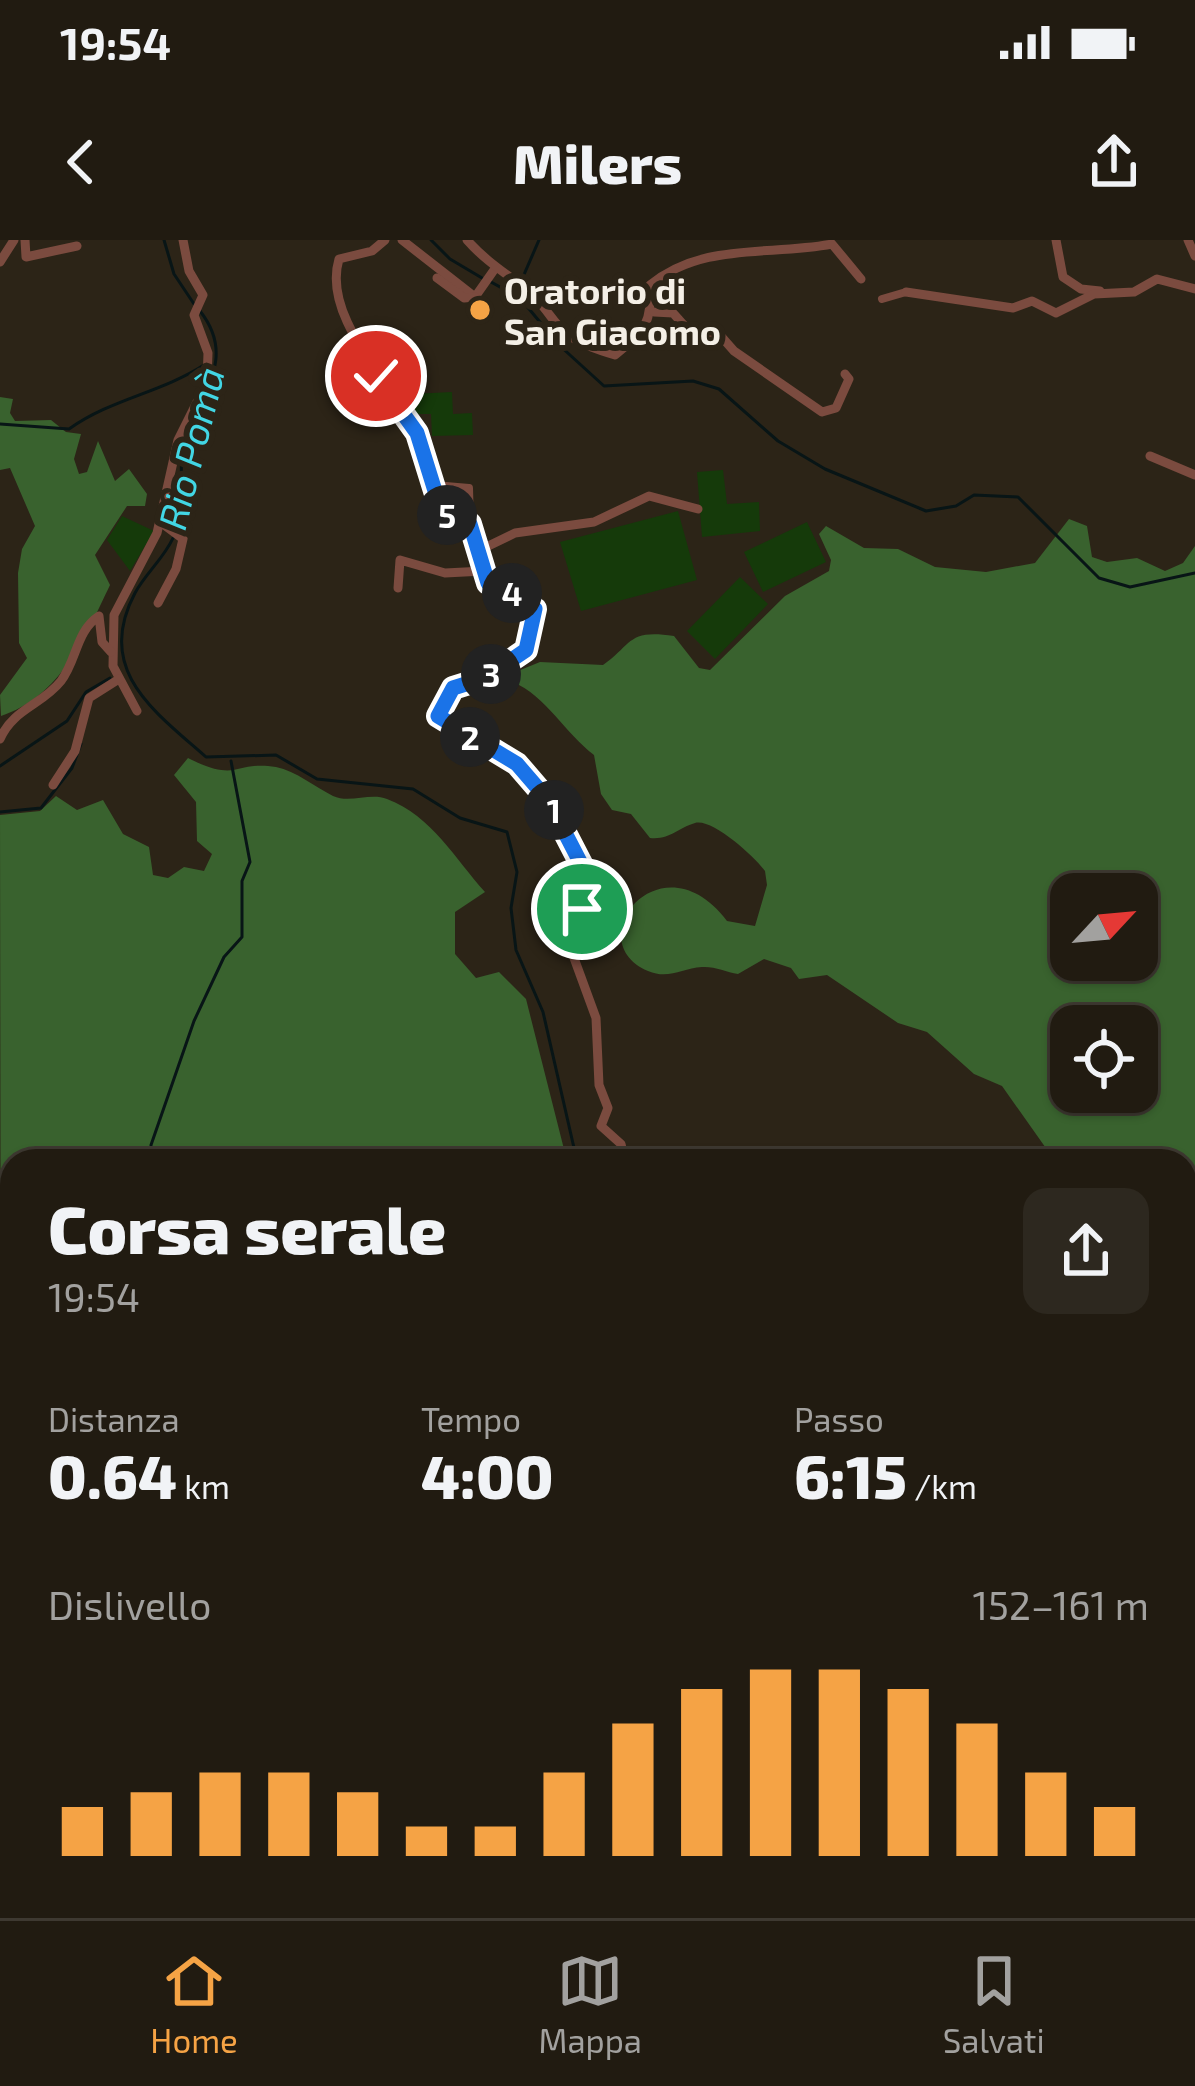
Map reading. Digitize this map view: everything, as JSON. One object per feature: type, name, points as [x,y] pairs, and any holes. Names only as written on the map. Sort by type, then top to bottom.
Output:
[{"type":"street","points":[[0,262],[14,240]]},
{"type":"street","points":[[25,240],[26,257],[77,246]]},
{"type":"street","points":[[137,711],[118,680],[111,652],[116,608],[165,526],[178,440],[206,385],[208,363],[183,240]]},
{"type":"street","points":[[385,240],[372,251],[339,259],[337,294],[370,369],[417,433],[440,507],[470,524]]},
{"type":"street","points":[[401,240],[475,297]]},
{"type":"street","points":[[467,240],[489,277],[520,285],[556,332],[615,355],[654,312],[650,285],[676,264],[746,250],[833,242],[861,279]]},
{"type":"street","points":[[1057,240],[1063,277],[1081,289],[1134,292],[1157,279],[1195,289]]},
{"type":"street","points":[[1188,240],[1195,256]]},
{"type":"street","points":[[437,278],[464,298],[475,297],[489,277]]},
{"type":"street","points":[[882,299],[906,292],[1013,308],[1032,301],[1056,313],[1104,292]]},
{"type":"street","points":[[654,312],[674,313],[690,332],[719,334],[734,351],[822,412],[836,408],[849,379],[844,374]]},
{"type":"street","points":[[1150,456],[1195,475]]},
{"type":"street","points":[[434,485],[469,488],[470,524],[490,585],[535,609],[529,647],[485,678],[451,690],[438,716],[523,769],[552,807],[592,885],[590,901],[573,922],[570,947],[596,1018],[599,1085],[608,1108],[601,1126],[622,1149]]},
{"type":"street","points":[[480,550],[515,533],[594,522],[649,496],[698,509]]},
{"type":"street","points":[[158,603],[177,565],[182,536],[165,526]]},
{"type":"street","points":[[398,588],[400,560],[445,573],[484,571]]},
{"type":"street","points":[[0,740],[16,714],[60,682],[84,631],[100,616],[102,644],[111,652]]},
{"type":"street","points":[[53,785],[75,751],[89,698],[118,680]]},
{"type":"green space","points":[[452,392],[453,414],[472,413],[473,435],[432,436],[431,414],[412,414],[411,394]]},
{"type":"green space","points":[[0,397],[13,399],[10,413],[15,421],[51,420],[66,432],[81,434],[74,459],[79,474],[87,472],[98,441],[115,481],[129,469],[147,494],[145,506],[127,506],[95,555],[110,585],[69,662],[40,694],[1,716],[0,695],[27,658],[19,643],[18,573],[22,549],[35,526],[10,468],[0,470]]},
{"type":"green space","points":[[723,470],[727,504],[759,502],[760,531],[702,537],[697,472]]},
{"type":"green space","points":[[678,511],[697,580],[581,611],[560,542]]},
{"type":"green space","points":[[122,516],[154,531],[130,571],[107,540]]},
{"type":"green space","points":[[1069,519],[1087,526],[1092,557],[1107,562],[1137,558],[1165,571],[1183,563],[1195,546],[1195,1149],[1047,1149],[1002,1086],[974,1074],[927,1032],[898,1023],[827,975],[799,979],[791,968],[764,959],[738,974],[706,967],[656,973],[628,957],[621,938],[624,919],[636,902],[654,891],[677,888],[702,897],[727,921],[755,926],[767,885],[765,871],[712,826],[695,823],[650,838],[631,814],[612,810],[601,794],[594,755],[536,696],[513,682],[513,673],[540,662],[603,665],[632,640],[647,635],[674,636],[699,668],[710,670],[785,596],[829,571],[831,560],[819,534],[826,526],[864,548],[898,549],[935,567],[986,572],[1035,563]]},
{"type":"green space","points":[[807,522],[826,562],[763,592],[744,552]]},
{"type":"green space","points":[[740,577],[768,604],[715,659],[687,631]]},
{"type":"green space","points":[[188,758],[227,770],[276,767],[333,796],[387,799],[417,816],[485,892],[455,912],[455,954],[476,978],[499,972],[526,999],[564,1149],[0,1149],[0,815],[40,811],[56,796],[77,810],[103,800],[123,834],[149,847],[153,875],[168,878],[184,867],[204,871],[212,854],[197,841],[196,802],[174,775]]},
{"type":"waterway","name":"Rio Pomà","points":[[164,240],[174,274],[194,304]]},
{"type":"waterway","points":[[431,240],[450,259],[482,278]]},
{"type":"waterway","points":[[516,293],[539,240]]},
{"type":"waterway","points":[[491,282],[520,298],[559,345],[604,386],[693,381],[719,389],[778,441],[825,469],[926,511],[956,506],[974,495],[1018,497],[1099,578],[1130,587],[1195,573]]},
{"type":"waterway","points":[[176,529],[182,501],[182,453],[215,366],[212,330],[200,311]]},
{"type":"waterway","points":[[0,424],[69,429],[204,365]]},
{"type":"waterway","name":"Rio Pomà","points":[[173,538],[135,593],[124,620],[121,645],[136,687],[186,740],[206,757],[276,755],[317,779],[413,789],[460,818],[507,832],[517,872],[511,908],[516,950],[543,1012],[574,1149]]},
{"type":"waterway","points":[[0,766],[67,721],[86,692],[110,678]]},
{"type":"waterway","points":[[0,812],[41,808],[72,768],[81,744]]},
{"type":"waterway","points":[[151,1149],[194,1021],[224,957],[242,937],[242,881],[250,862],[231,761]]},
{"type":"place","name":"Oratorio di San Giacomo","points":[[480,310]]},
{"type":"route","points":[[376,376],[417,433],[440,507],[470,524],[488,583],[535,609],[529,647],[485,678],[453,688],[438,716],[517,764],[548,800],[592,885],[590,901],[582,909]]}]
